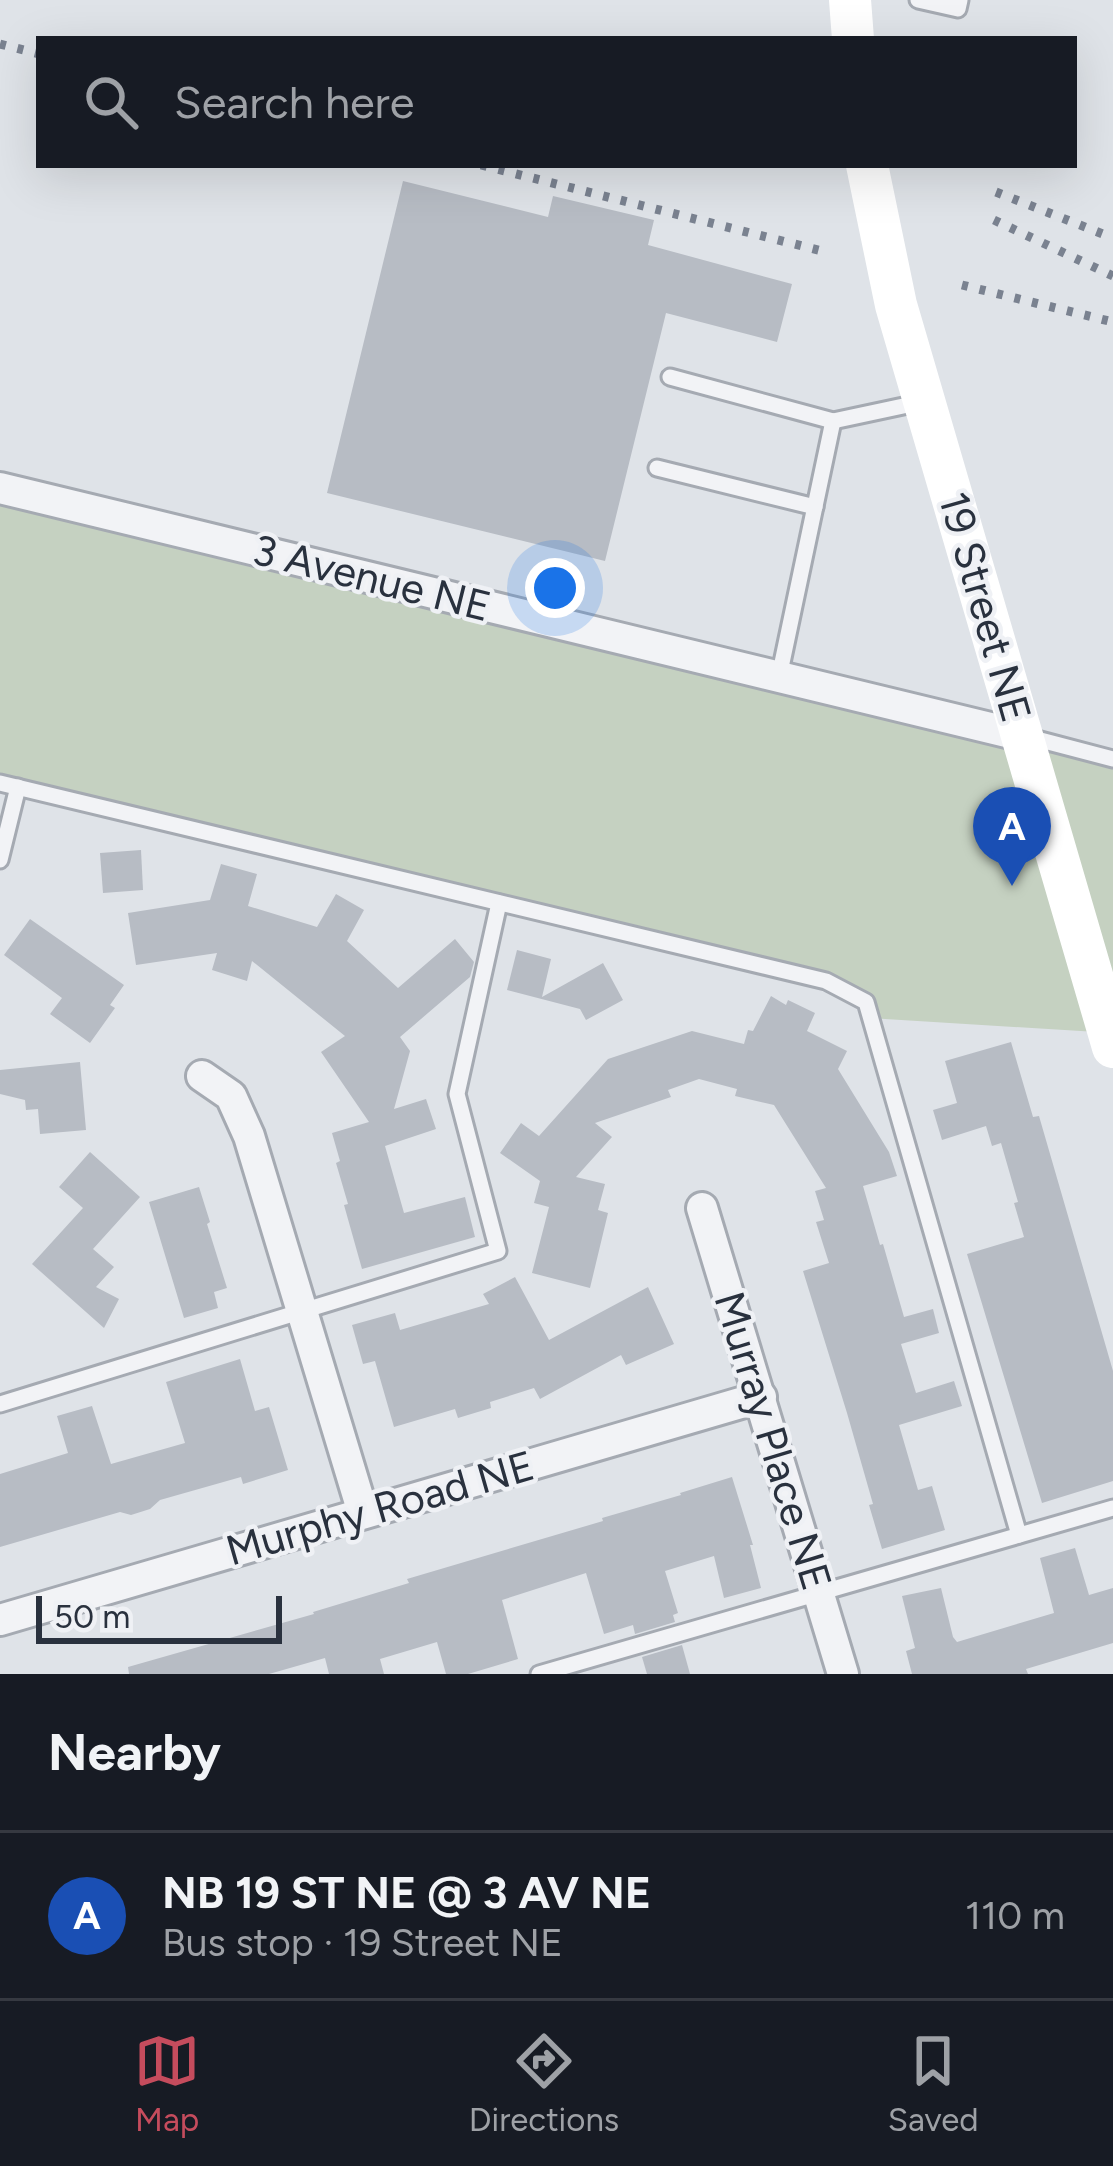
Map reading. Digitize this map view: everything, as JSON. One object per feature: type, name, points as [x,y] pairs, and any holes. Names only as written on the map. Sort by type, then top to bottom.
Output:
[{"type":"street","points":[[850,0],[853,36]]},
{"type":"street","name":"19 Street NE","points":[[868,168],[896,305],[1113,1047]]},
{"type":"street","name":"3 Avenue NE","points":[[0,488],[1023,736]]},
{"type":"street","points":[[202,1076],[231,1096],[249,1136],[363,1513]]},
{"type":"street","name":"Murray Place NE","points":[[702,1208],[843,1674]]},
{"type":"street","name":"Murphy Road NE","points":[[0,1620],[761,1397]]},
{"type":"lane","points":[[918,0],[958,9],[960,0]]},
{"type":"lane","points":[[670,377],[833,421],[925,402]]},
{"type":"lane","points":[[779,677],[833,421]]},
{"type":"lane","points":[[657,468],[815,507]]},
{"type":"lane","points":[[1023,736],[1113,759]]},
{"type":"lane","points":[[0,782],[826,981],[866,1002],[1019,1534]]},
{"type":"lane","points":[[0,860],[18,787]]},
{"type":"lane","points":[[0,1404],[498,1251],[458,1094],[499,903]]},
{"type":"lane","points":[[539,1674],[1113,1508]]},
{"type":"green space","points":[[0,488],[1113,760],[1113,1033],[869,1018],[866,1002],[826,981],[0,783]]},
{"type":"building","points":[[403,181],[548,217],[553,196],[654,220],[648,245],[792,284],[777,342],[666,313],[605,561],[327,493]]},
{"type":"building","points":[[141,850],[143,890],[103,893],[100,853]]},
{"type":"building","points":[[221,864],[257,874],[248,906],[317,927],[336,894],[364,910],[347,941],[398,988],[455,939],[474,962],[470,977],[400,1037],[410,1051],[394,1109],[426,1099],[436,1129],[385,1146],[404,1213],[465,1197],[475,1237],[362,1269],[344,1205],[348,1204],[332,1133],[369,1122],[321,1052],[345,1036],[252,961],[247,981],[212,970],[217,953],[136,965],[128,913],[210,900]]},
{"type":"building","points":[[30,919],[124,985],[110,1005],[115,1008],[90,1043],[50,1014],[62,998],[4,955]]},
{"type":"building","points":[[517,950],[551,959],[542,997],[603,963],[623,1000],[586,1020],[580,1009],[507,990]]},
{"type":"building","points":[[771,996],[815,1013],[807,1031],[847,1051],[838,1069],[889,1152],[897,1176],[863,1186],[880,1245],[904,1317],[933,1309],[939,1333],[901,1344],[916,1393],[954,1381],[962,1406],[899,1425],[918,1490],[932,1486],[945,1530],[882,1549],[869,1505],[873,1504],[803,1271],[829,1263],[816,1222],[824,1220],[815,1191],[826,1188],[774,1105],[735,1096],[737,1089],[699,1079],[668,1090],[671,1097],[595,1123],[612,1137],[576,1177],[605,1184],[598,1210],[608,1213],[590,1288],[532,1273],[549,1207],[534,1203],[540,1181],[500,1153],[521,1123],[539,1136],[608,1059],[692,1031],[744,1044]]},
{"type":"building","points":[[1011,1042],[1033,1117],[1039,1116],[1113,1371],[1113,1481],[1042,1503],[967,1254],[1024,1237],[1014,1203],[1018,1202],[1001,1143],[992,1146],[986,1126],[942,1140],[933,1110],[957,1103],[945,1061]]},
{"type":"building","points":[[80,1062],[86,1130],[40,1134],[38,1109],[26,1110],[25,1100],[0,1094],[0,1070]]},
{"type":"building","points":[[90,1152],[140,1197],[93,1249],[114,1267],[96,1287],[119,1299],[104,1328],[32,1264],[83,1208],[59,1187]]},
{"type":"building","points":[[199,1187],[227,1288],[214,1292],[218,1308],[184,1318],[149,1202]]},
{"type":"building","points":[[515,1277],[549,1340],[648,1287],[674,1344],[626,1365],[621,1355],[540,1399],[534,1388],[458,1418],[455,1409],[394,1427],[375,1361],[363,1364],[352,1325],[395,1313],[400,1330],[489,1304],[483,1294]]},
{"type":"building","points":[[240,1359],[255,1411],[269,1407],[288,1470],[243,1484],[241,1477],[160,1500],[131,1515],[120,1512],[0,1547],[0,1474],[68,1453],[57,1416],[92,1406],[111,1464],[185,1443],[166,1382]]},
{"type":"building","points":[[732,1477],[761,1588],[724,1598],[714,1556],[665,1571],[678,1613],[673,1615],[675,1622],[635,1634],[633,1625],[604,1634],[586,1573],[502,1600],[518,1659],[468,1674],[446,1674],[437,1642],[380,1659],[384,1674],[329,1674],[325,1658],[269,1674],[129,1674],[128,1667],[314,1614],[409,1583],[407,1579]]},
{"type":"building","points":[[1075,1548],[1089,1595],[1113,1588],[1113,1643],[1026,1669],[1028,1674],[912,1674],[906,1651],[915,1648],[902,1596],[941,1588],[957,1642],[1054,1613],[1040,1558]]},
{"type":"building","points":[[682,1645],[690,1674],[647,1674],[642,1657]]},
{"type":"railway","points":[[0,44],[36,53]]},
{"type":"railway","points":[[493,168],[822,251]]},
{"type":"railway","points":[[996,192],[1113,238]]},
{"type":"railway","points":[[994,220],[1113,276]]},
{"type":"railway","points":[[962,285],[1113,322]]},
{"type":"place","name":"NB 19 ST NE @ 3 AV NE","points":[[1012,886]]}]
